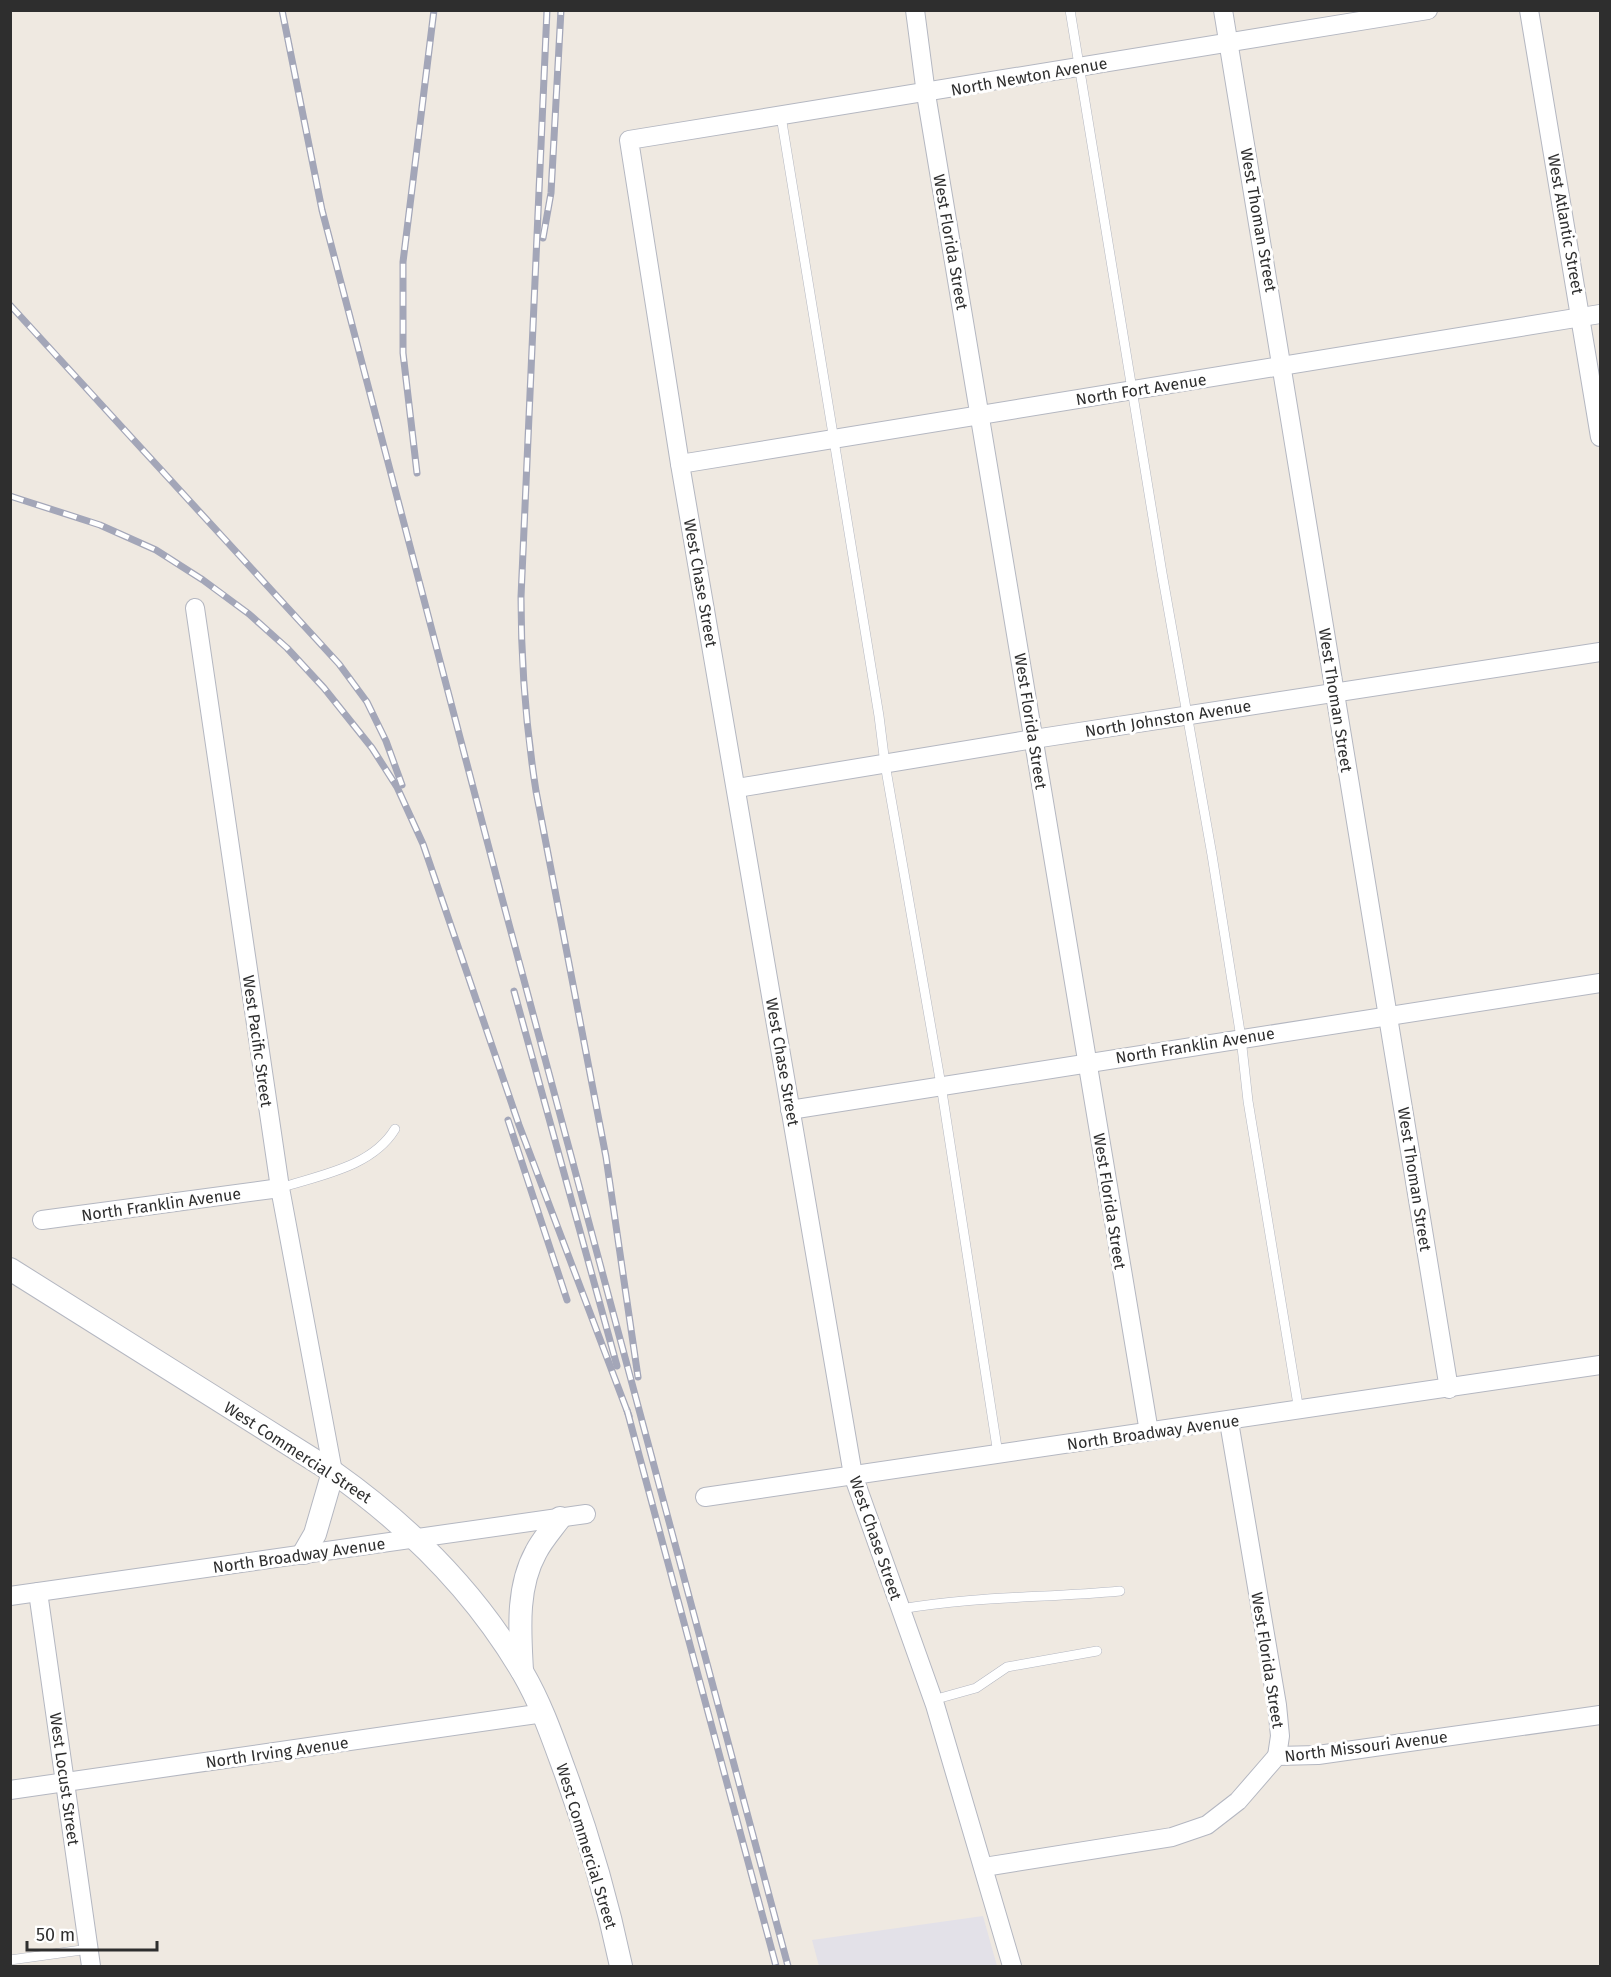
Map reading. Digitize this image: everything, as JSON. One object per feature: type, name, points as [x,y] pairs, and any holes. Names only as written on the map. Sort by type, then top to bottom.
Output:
[{"type":"street","name":"West Florida Street","points":[[915,10],[926,94],[1149,1432]]},
{"type":"street","name":"West Thoman Street","points":[[1223,10],[1449,1389]]},
{"type":"street","name":"North Newton Avenue","points":[[630,140],[926,94],[1428,10]]},
{"type":"street","name":"West Atlantic Street","points":[[1529,10],[1600,437]]},
{"type":"street","name":"West Chase Street","points":[[630,140],[680,464],[854,1475],[933,1700],[1012,1966]]},
{"type":"street","name":"North Fort Avenue","points":[[680,464],[1600,314]]},
{"type":"street","name":"West Pacific Street","points":[[195,609],[280,1188],[333,1472]]},
{"type":"street","name":"North Johnston Avenue","points":[[737,788],[1034,739],[1600,652]]},
{"type":"street","name":"North Franklin Avenue","points":[[790,1110],[1600,983]]},
{"type":"street","name":"North Franklin Avenue","points":[[42,1220],[280,1188]]},
{"type":"street","name":"West Commercial Street","points":[[10,1269],[333,1472],[375,1502],[451,1576],[523,1673],[544,1713],[582,1816],[611,1918],[621,1966]]},
{"type":"street","name":"North Broadway Avenue","points":[[705,1497],[1299,1412],[1600,1365]]},
{"type":"street","name":"West Florida Street","points":[[1229,1422],[1277,1705],[1280,1736],[1277,1756]]},
{"type":"street","points":[[304,1553],[315,1534],[333,1472]]},
{"type":"street","name":"North Broadway Avenue","points":[[10,1596],[586,1514]]},
{"type":"street","points":[[523,1673],[520,1626],[523,1588],[535,1553],[560,1518]]},
{"type":"street","name":"West Locust Street","points":[[38,1592],[90,1958]]},
{"type":"street","name":"North Irving Avenue","points":[[10,1790],[544,1713]]},
{"type":"street","name":"North Missouri Avenue","points":[[984,1867],[1172,1837],[1207,1825],[1238,1801],[1277,1756],[1318,1755],[1600,1715]]},
{"type":"lane","points":[[1070,10],[1241,1038],[1248,1101],[1299,1412]]},
{"type":"lane","points":[[781,116],[885,764],[941,1085],[998,1454]]},
{"type":"lane","points":[[280,1188],[370,1157],[386,1143],[395,1129]]},
{"type":"lane","points":[[901,1609],[959,1599],[1001,1596],[1052,1598],[1120,1591]]},
{"type":"lane","points":[[933,1700],[976,1688],[1007,1668],[1097,1651]]},
{"type":"lane","points":[[10,1960],[90,1958]]},
{"type":"shaded area","points":[[983,1916],[997,1966],[819,1966],[812,1940]]},
{"type":"railway","points":[[282,10],[322,210],[502,898],[788,1966]]},
{"type":"railway","points":[[417,473],[403,353],[403,262],[434,10]]},
{"type":"railway","points":[[547,10],[521,597],[523,671],[536,791],[606,1157],[638,1377]]},
{"type":"railway","points":[[543,238],[551,193],[561,10]]},
{"type":"railway","points":[[10,305],[339,664],[367,702],[386,741],[402,785]]},
{"type":"railway","points":[[10,496],[100,525],[156,550],[203,580],[249,614],[287,648],[324,688],[372,748],[397,787],[423,844],[519,1125],[629,1416]]},
{"type":"railway","points":[[514,991],[617,1366]]},
{"type":"railway","points":[[508,1120],[567,1300]]},
{"type":"railway","points":[[627,1410],[776,1966]]}]
